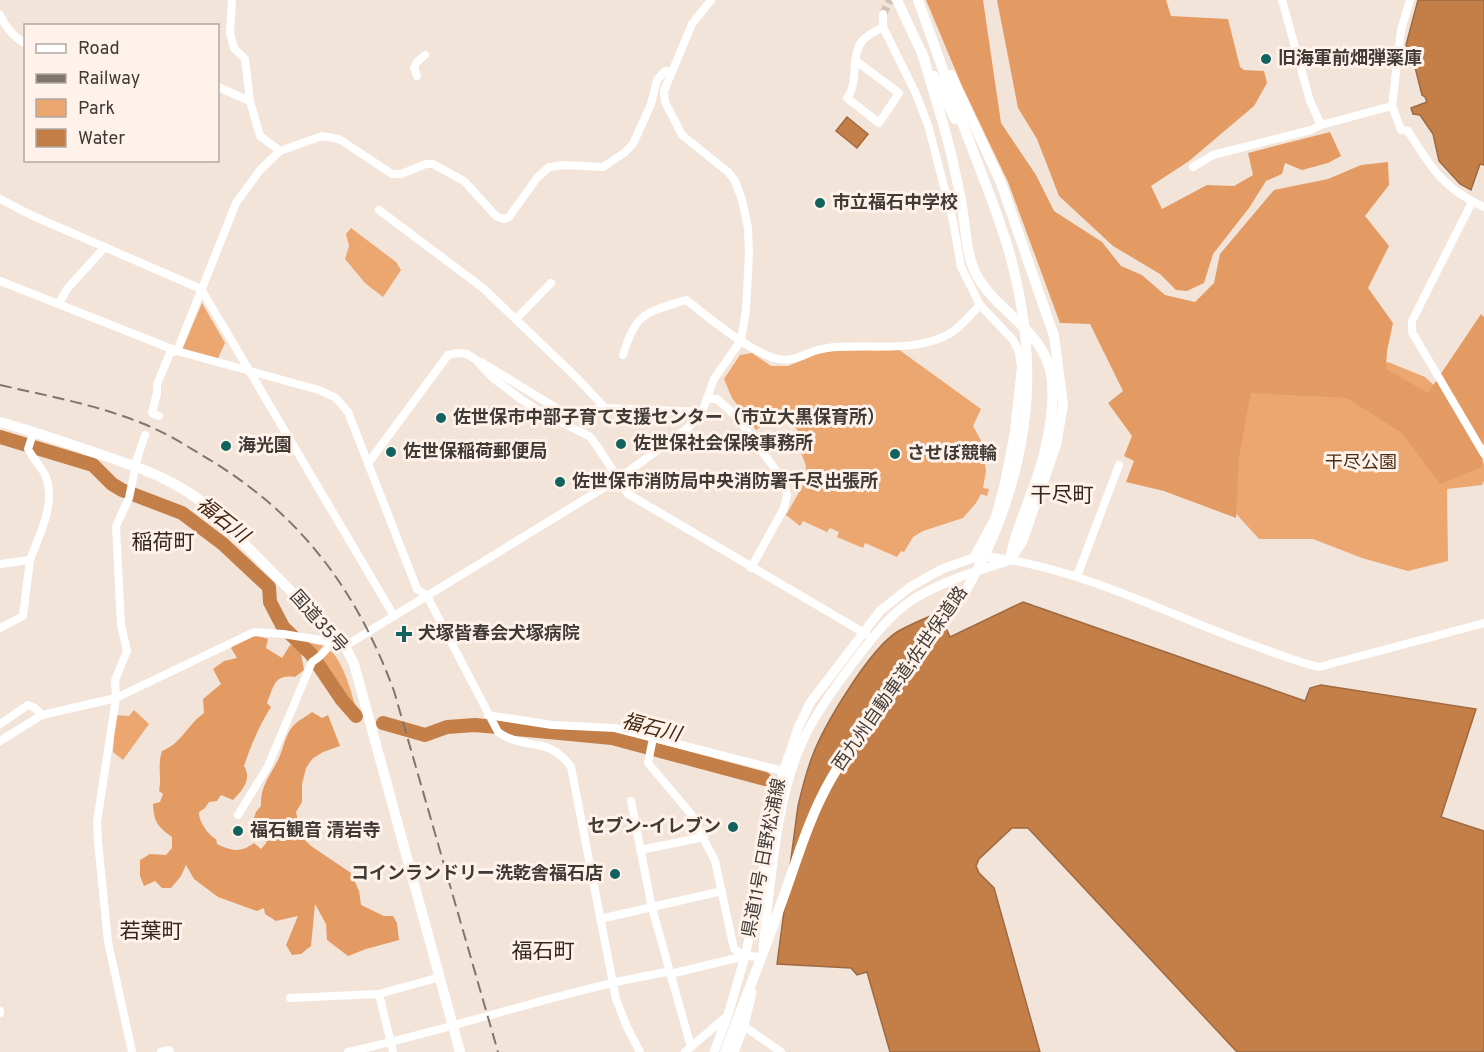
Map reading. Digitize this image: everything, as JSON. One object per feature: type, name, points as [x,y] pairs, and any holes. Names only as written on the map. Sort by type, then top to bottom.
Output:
[{"type":"highway","name":"西九州自動車道;佐世保道路","points":[[897,0],[976,159]]},
{"type":"highway","name":"西九州自動車道;佐世保道路","points":[[725,1052],[748,995],[813,814],[830,781],[874,714],[950,613],[983,557],[1001,515],[1016,459],[1025,404],[1027,371],[1022,304],[1013,261],[918,0]]},
{"type":"highway","points":[[935,48],[956,83],[1001,183],[1054,336],[1063,405],[1056,446],[1022,542],[1010,560]]},
{"type":"highway","points":[[922,53],[952,157],[967,243],[975,272],[993,298],[1031,334],[1043,349],[1051,374],[1052,398],[1046,441],[1030,498],[1013,540],[1010,560]]},
{"type":"highway","name":"国道35号","points":[[0,422],[136,472],[167,479],[188,490],[207,506],[345,646],[354,664],[363,693],[460,1052]]},
{"type":"main road","name":"県道11号 日野松浦線","points":[[734,1052],[744,1026],[761,957],[787,772],[798,729],[810,703],[880,611],[910,587],[942,569],[973,558],[988,557],[1010,560]]},
{"type":"main road","name":"県道11号 日野松浦線","points":[[714,1052],[728,1015],[745,956],[760,891],[774,806],[787,772],[817,715],[873,638],[897,611],[931,589],[1010,560]]},
{"type":"street","points":[[232,0],[230,33],[234,48],[245,59],[250,100],[260,136],[279,151]]},
{"type":"street","points":[[0,741],[42,715],[116,698],[254,632],[283,634],[345,646],[618,479],[690,427],[702,412],[714,379],[741,340],[746,310],[749,254],[748,228],[735,182],[728,172],[682,135],[665,102],[664,91],[692,24],[711,0]]},
{"type":"street","points":[[1282,0],[1310,102],[1320,125]]},
{"type":"street","points":[[1410,0],[1401,30],[1392,106],[1401,130],[1408,131],[1433,169],[1453,191],[1484,207]]},
{"type":"street","points":[[883,14],[883,27],[916,94],[928,125],[953,221],[961,267],[980,305],[1013,340],[1019,352],[1021,368],[1014,432],[1004,483],[994,517],[973,558]]},
{"type":"street","points":[[0,15],[5,27],[24,43]]},
{"type":"street","points":[[856,61],[899,93],[879,123],[847,98],[852,89],[856,61],[862,42],[883,27]]},
{"type":"street","points":[[417,76],[414,68],[425,55]]},
{"type":"street","points":[[177,351],[236,203],[260,170],[279,151],[322,136],[339,139],[392,174],[401,174],[426,164],[433,164],[464,181],[496,216],[504,219],[509,217],[537,178],[549,167],[564,165],[603,167],[624,153],[633,144],[642,126],[657,80],[665,71],[671,71]]},
{"type":"street","points":[[219,87],[250,100]]},
{"type":"street","points":[[1193,166],[1213,155],[1392,106]]},
{"type":"street","points":[[0,199],[33,216],[201,290],[394,616]]},
{"type":"street","points":[[1472,202],[1412,321],[1412,332],[1484,454]]},
{"type":"street","points":[[379,210],[483,288],[605,408]]},
{"type":"street","points":[[59,303],[67,289],[105,247]]},
{"type":"street","points":[[0,281],[177,351],[319,390],[336,398],[348,412],[417,588],[427,596],[498,732],[507,738],[554,749],[571,767],[613,982],[627,1028],[640,1052]]},
{"type":"street","points":[[516,319],[551,283]]},
{"type":"street","points":[[622,356],[633,326],[643,315],[686,300],[741,340],[773,357],[786,361],[827,348],[910,344],[933,340],[950,333],[980,305]]},
{"type":"street","points":[[159,416],[152,413],[158,393],[157,384],[170,353],[177,351]]},
{"type":"street","points":[[369,462],[448,355],[458,353],[467,354],[500,372],[561,411],[575,412],[605,408],[702,412]]},
{"type":"street","points":[[476,359],[493,378],[544,414],[589,436],[628,494],[873,638]]},
{"type":"street","points":[[706,399],[717,399],[737,417],[776,469],[783,480],[787,495],[784,508],[751,568]]},
{"type":"street","points":[[132,1052],[108,942],[98,822],[116,698],[115,680],[127,651],[121,625],[116,526],[129,498],[137,459],[145,435]]},
{"type":"street","points":[[0,628],[23,616],[30,561],[47,514],[50,494],[45,476],[28,449],[33,436]]},
{"type":"street","points":[[1077,576],[1119,465]]},
{"type":"street","points":[[1010,560],[1043,566],[1077,576],[1217,632],[1318,667],[1484,623]]},
{"type":"street","points":[[0,564],[30,561]]},
{"type":"street","points":[[238,815],[268,766],[315,660],[333,642]]},
{"type":"street","points":[[0,724],[28,705],[42,715]]},
{"type":"street","points":[[488,715],[552,725],[615,728],[653,740],[787,772]]},
{"type":"street","points":[[653,740],[648,763],[691,814],[704,837],[715,861],[734,949],[745,956]]},
{"type":"street","points":[[631,801],[652,908],[688,1050],[728,1015]]},
{"type":"street","points":[[640,850],[704,837]]},
{"type":"street","points":[[600,919],[722,891]]},
{"type":"street","points":[[348,1052],[391,1043],[453,1024],[613,982],[667,972],[670,974],[745,956],[761,957]]},
{"type":"street","points":[[290,998],[379,994],[440,977]]},
{"type":"street","points":[[379,994],[393,1052]]},
{"type":"street","points":[[744,1026],[781,1052]]},
{"type":"street","points":[[162,1052],[169,1050],[170,1052]]},
{"type":"green space","points":[[351,228],[396,262],[401,270],[383,297],[365,283],[345,259],[349,246],[346,234]]},
{"type":"green space","points":[[202,303],[225,343],[217,360],[182,350]]},
{"type":"green space","name":"させぼ競輪","points":[[898,349],[981,409],[973,426],[984,446],[989,445],[992,452],[984,459],[986,471],[983,488],[989,489],[987,496],[981,494],[963,518],[923,531],[913,537],[904,552],[901,551],[897,557],[865,543],[863,548],[837,537],[839,532],[830,528],[827,532],[803,521],[800,526],[786,515],[805,482],[806,466],[799,447],[798,431],[783,412],[756,430],[732,398],[724,379],[740,355],[752,353],[771,366],[788,366],[831,351]]},
{"type":"green space","name":"干尽公園","points":[[1388,362],[1425,377],[1438,389],[1484,464],[1482,485],[1447,489],[1448,561],[1408,571],[1362,558],[1313,539],[1259,539],[1228,505],[1179,385],[1374,373]]},
{"type":"green space","points":[[307,644],[324,646],[336,658],[346,676],[357,713],[354,714]]},
{"type":"green space","points":[[134,710],[149,724],[123,760],[113,752],[115,715],[129,716]]},
{"type":"shaded area","points":[[926,0],[983,0],[1001,123],[1036,175],[1054,211],[1102,242],[1121,266],[1142,275],[1165,295],[1195,302],[1214,283],[1220,254],[1274,190],[1328,179],[1361,165],[1388,162],[1389,185],[1365,216],[1389,246],[1368,288],[1393,323],[1386,369],[1428,393],[1481,314],[1484,317],[1482,467],[1440,484],[1402,433],[1347,398],[1251,393],[1239,456],[1236,518],[1164,491],[1126,482],[1134,461],[1124,456],[1132,436],[1108,403],[1123,391],[1090,324],[1060,323],[1008,182],[962,86]]},
{"type":"shaded area","points":[[997,0],[1166,0],[1171,16],[1228,19],[1240,67],[1244,70],[1264,71],[1267,83],[1254,106],[1189,161],[1151,186],[1162,209],[1207,185],[1234,186],[1253,175],[1248,153],[1330,132],[1341,156],[1328,163],[1302,170],[1285,163],[1282,174],[1266,181],[1249,208],[1213,254],[1204,283],[1187,291],[1176,290],[1160,274],[1113,246],[1059,196],[1037,139],[1018,108]]},
{"type":"shaded area","points":[[254,635],[268,639],[266,648],[282,658],[290,645],[300,648],[304,670],[295,677],[283,677],[276,682],[267,703],[271,707],[244,766],[247,775],[245,784],[233,800],[221,795],[217,801],[209,802],[199,812],[202,823],[216,839],[217,844],[240,850],[254,843],[261,849],[267,842],[259,838],[260,830],[253,821],[261,806],[264,786],[279,758],[288,733],[295,724],[312,712],[322,718],[328,715],[340,746],[312,759],[306,768],[302,784],[302,802],[296,812],[301,836],[311,846],[351,873],[359,891],[361,905],[384,916],[393,916],[397,923],[399,940],[348,956],[327,940],[326,924],[315,904],[311,946],[301,954],[292,955],[286,945],[298,916],[276,921],[265,914],[264,908],[257,911],[218,897],[194,879],[186,865],[181,876],[171,888],[162,888],[155,881],[144,886],[140,876],[140,860],[150,854],[166,855],[172,848],[172,837],[157,823],[153,810],[153,804],[160,802],[163,794],[159,791],[162,751],[174,744],[204,713],[203,699],[221,684],[213,669],[224,661],[237,658],[231,648],[236,643]]},
{"type":"water","points":[[1418,0],[1484,0],[1484,165],[1480,164],[1471,190],[1460,184],[1439,161],[1433,134],[1420,115],[1413,114],[1411,108],[1427,102],[1422,95],[1415,67],[1406,45]]},
{"type":"water","points":[[847,117],[868,134],[857,148],[836,131]]},
{"type":"water","points":[[1023,602],[1305,701],[1310,688],[1321,685],[1476,709],[1441,817],[1484,831],[1484,1052],[1237,1052],[1028,828],[1012,828],[979,859],[976,866],[979,873],[994,888],[1040,1052],[890,1052],[867,972],[857,975],[851,968],[777,964],[798,806],[803,787],[818,743],[861,671],[886,641],[897,632],[939,612],[950,637]]},
{"type":"waterway","name":"福石川","points":[[0,437],[93,465],[112,484],[182,513],[223,544],[269,587],[270,602],[283,627],[311,654],[342,700],[356,716]]},
{"type":"waterway","name":"福石川","points":[[383,723],[425,735],[447,727],[475,725],[612,738],[765,779]]},
{"type":"tunnel","points":[[883,14],[890,0]]},
{"type":"railway","points":[[0,385],[109,411],[166,434],[235,476],[266,500],[319,554],[361,618],[394,691],[498,1052]]},
{"type":"place","name":"旧海軍前畑弾薬庫","points":[[1266,59]]},
{"type":"place","name":"市立福石中学校","points":[[820,203]]},
{"type":"place","name":"佐世保市中部子育て支援センター（市立大黒保育所）","points":[[441,418]]},
{"type":"place","name":"佐世保社会保険事務所","points":[[621,444]]},
{"type":"place","name":"海光園","points":[[226,446]]},
{"type":"place","name":"佐世保稲荷郵便局","points":[[391,452]]},
{"type":"place","name":"させぼ競輪","points":[[895,454]]},
{"type":"place","name":"佐世保市消防局中央消防署千尽出張所","points":[[560,482]]},
{"type":"place","name":"犬塚皆春会犬塚病院","points":[[404,634]]},
{"type":"place","name":"セブン-イレブン","points":[[733,827]]},
{"type":"place","name":"福石観音 清岩寺","points":[[238,831]]},
{"type":"place","name":"コインランドリー洗乾舎福石店","points":[[615,874]]},
{"type":"district","name":"干尽町","points":[[1062,496]]},
{"type":"district","name":"稲荷町","points":[[163,543]]},
{"type":"district","name":"若葉町","points":[[151,932]]},
{"type":"district","name":"福石町","points":[[543,952]]}]
